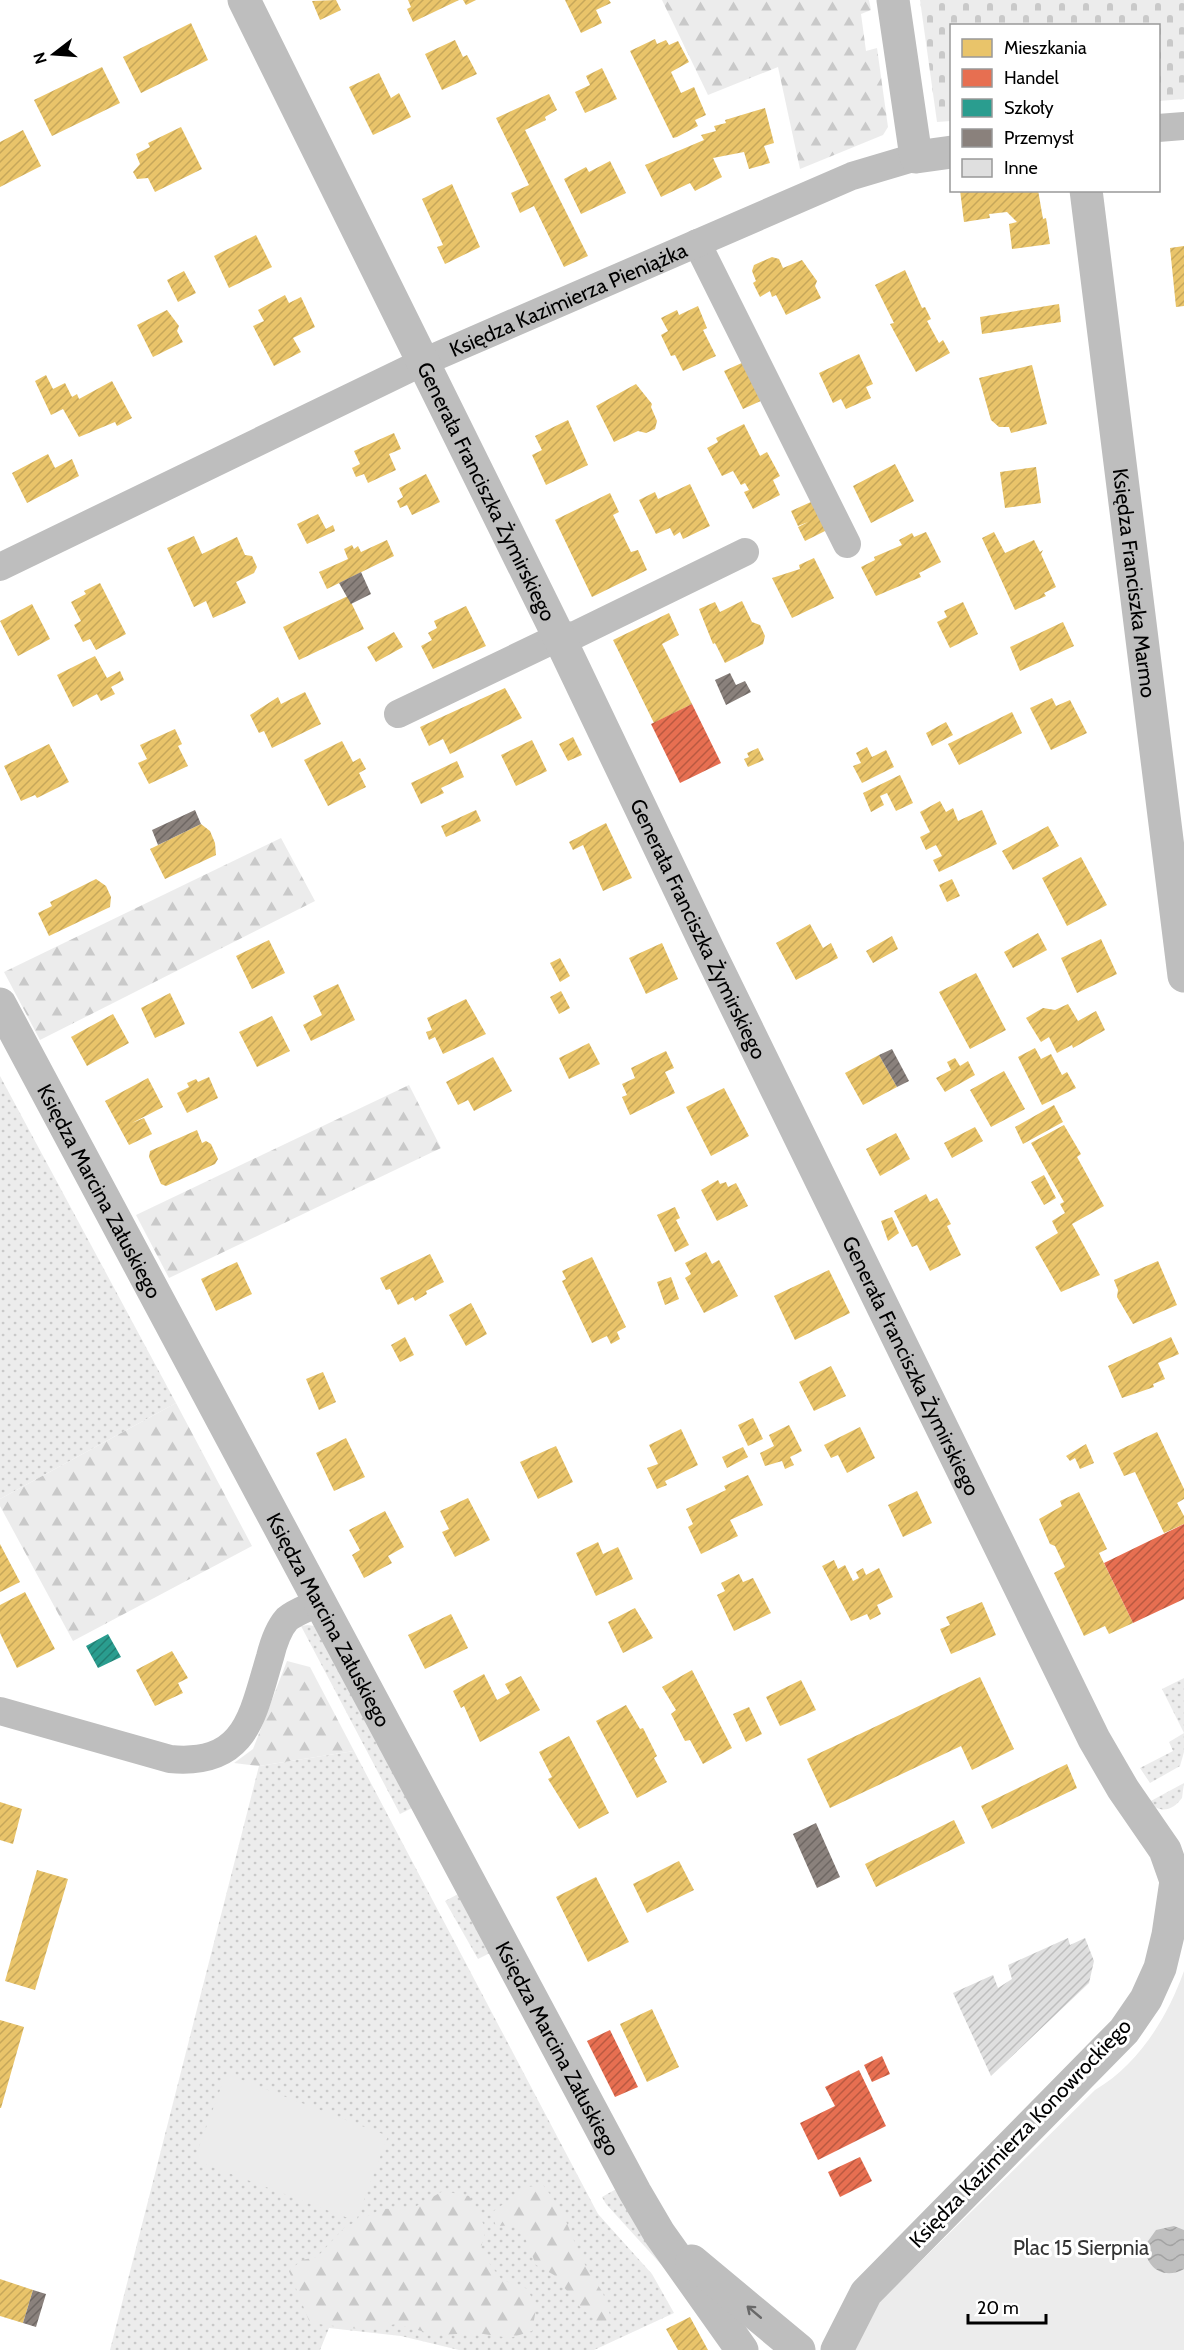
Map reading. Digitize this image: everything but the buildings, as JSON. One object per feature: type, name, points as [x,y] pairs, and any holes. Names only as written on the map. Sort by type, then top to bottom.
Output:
[{"type":"street","name":"Generała Franciszka Żymirskiego","points":[[244,0],[421,363],[559,637],[708,950],[1094,1739],[1123,1789],[1174,1842]]},
{"type":"street","points":[[893,0],[916,157]]},
{"type":"street","points":[[1160,128],[1184,126]]},
{"type":"street","name":"Księdza Kazimierza Pieniążka","points":[[0,567],[421,363],[852,176],[916,157],[950,152]]},
{"type":"street","name":"Księdza Franciszka Marmo","points":[[1086,192],[1184,976]]},
{"type":"street","points":[[697,243],[847,544]]},
{"type":"street","points":[[398,714],[559,637],[574,635],[745,552]]},
{"type":"street","name":"Księdza Marcina Załuskiego","points":[[0,1004],[659,2233],[742,2350]]},
{"type":"street","points":[[0,1711],[170,1759],[187,1761],[219,1754],[235,1744],[252,1716],[275,1640],[288,1619],[320,1602]]},
{"type":"street","name":"Księdza Kazimierza Konowrockiego","points":[[812,2350],[840,2309],[866,2293],[1124,2031],[1146,1999],[1160,1968],[1176,1881],[1174,1842]]},
{"type":"street","name":"Księdza Marcina Załuskiego","points":[[659,2233],[812,2350]]},
{"type":"green space","points":[[662,0],[869,0],[871,10],[861,14],[866,51],[877,48],[888,127],[883,135],[800,169],[778,67],[708,95]]},
{"type":"green space","points":[[920,0],[1184,0],[1184,99],[1160,101],[1160,24],[950,24],[950,121],[937,122]]},
{"type":"green space","points":[[281,838],[315,901],[40,1040],[4,972]]},
{"type":"green space","points":[[0,1076],[176,1403],[0,1499]]},
{"type":"green space","points":[[409,1085],[441,1148],[169,1278],[136,1215]]},
{"type":"green space","points":[[176,1403],[252,1546],[73,1641],[0,1506],[0,1499]]},
{"type":"green space","points":[[301,1626],[314,1626],[416,1806],[400,1814]]},
{"type":"green space","points":[[287,1661],[310,1667],[354,1751],[259,1766],[234,1763],[253,1749]]},
{"type":"green space","points":[[1184,1678],[1184,1733],[1162,1689]]},
{"type":"green space","points":[[1184,1733],[1184,1752],[1180,1766],[1150,1783],[1140,1768],[1173,1751],[1169,1742]]},
{"type":"green space","points":[[354,1751],[598,2214],[652,2274],[674,2313],[594,2350],[459,2350],[401,2336],[329,2328],[320,2350],[110,2350],[259,1766]]},
{"type":"green space","points":[[1184,1783],[1182,1798],[1174,1806],[1162,1809],[1149,1802]]},
{"type":"green space","points":[[462,1892],[494,1951],[478,1959],[445,1901]]},
{"type":"green space","name":"Plac 15 Sierpnia","points":[[1184,1971],[1184,2350],[847,2350],[860,2321],[1095,2090],[1125,2067],[1138,2053],[1169,2006]]},
{"type":"green space","points":[[226,2074],[388,2136],[356,2221],[194,2160]]},
{"type":"green space","points":[[543,2185],[561,2209],[582,2260],[603,2293],[611,2318],[600,2324],[580,2307],[554,2275],[536,2265],[520,2225],[496,2226],[491,2213],[527,2187]]},
{"type":"green space","points":[[618,2188],[687,2293],[606,2204],[602,2197]]},
{"type":"green space","points":[[443,2191],[469,2196],[486,2229],[480,2251],[502,2280],[528,2289],[536,2309],[532,2331],[510,2338],[477,2333],[436,2335],[396,2324],[367,2330],[310,2323],[289,2271],[302,2260],[317,2257],[345,2227],[382,2209],[413,2208]]},
{"type":"water","points":[[1174,2226],[1184,2230],[1184,2269],[1169,2273],[1162,2272],[1151,2265],[1146,2252],[1146,2244],[1156,2230]]}]
